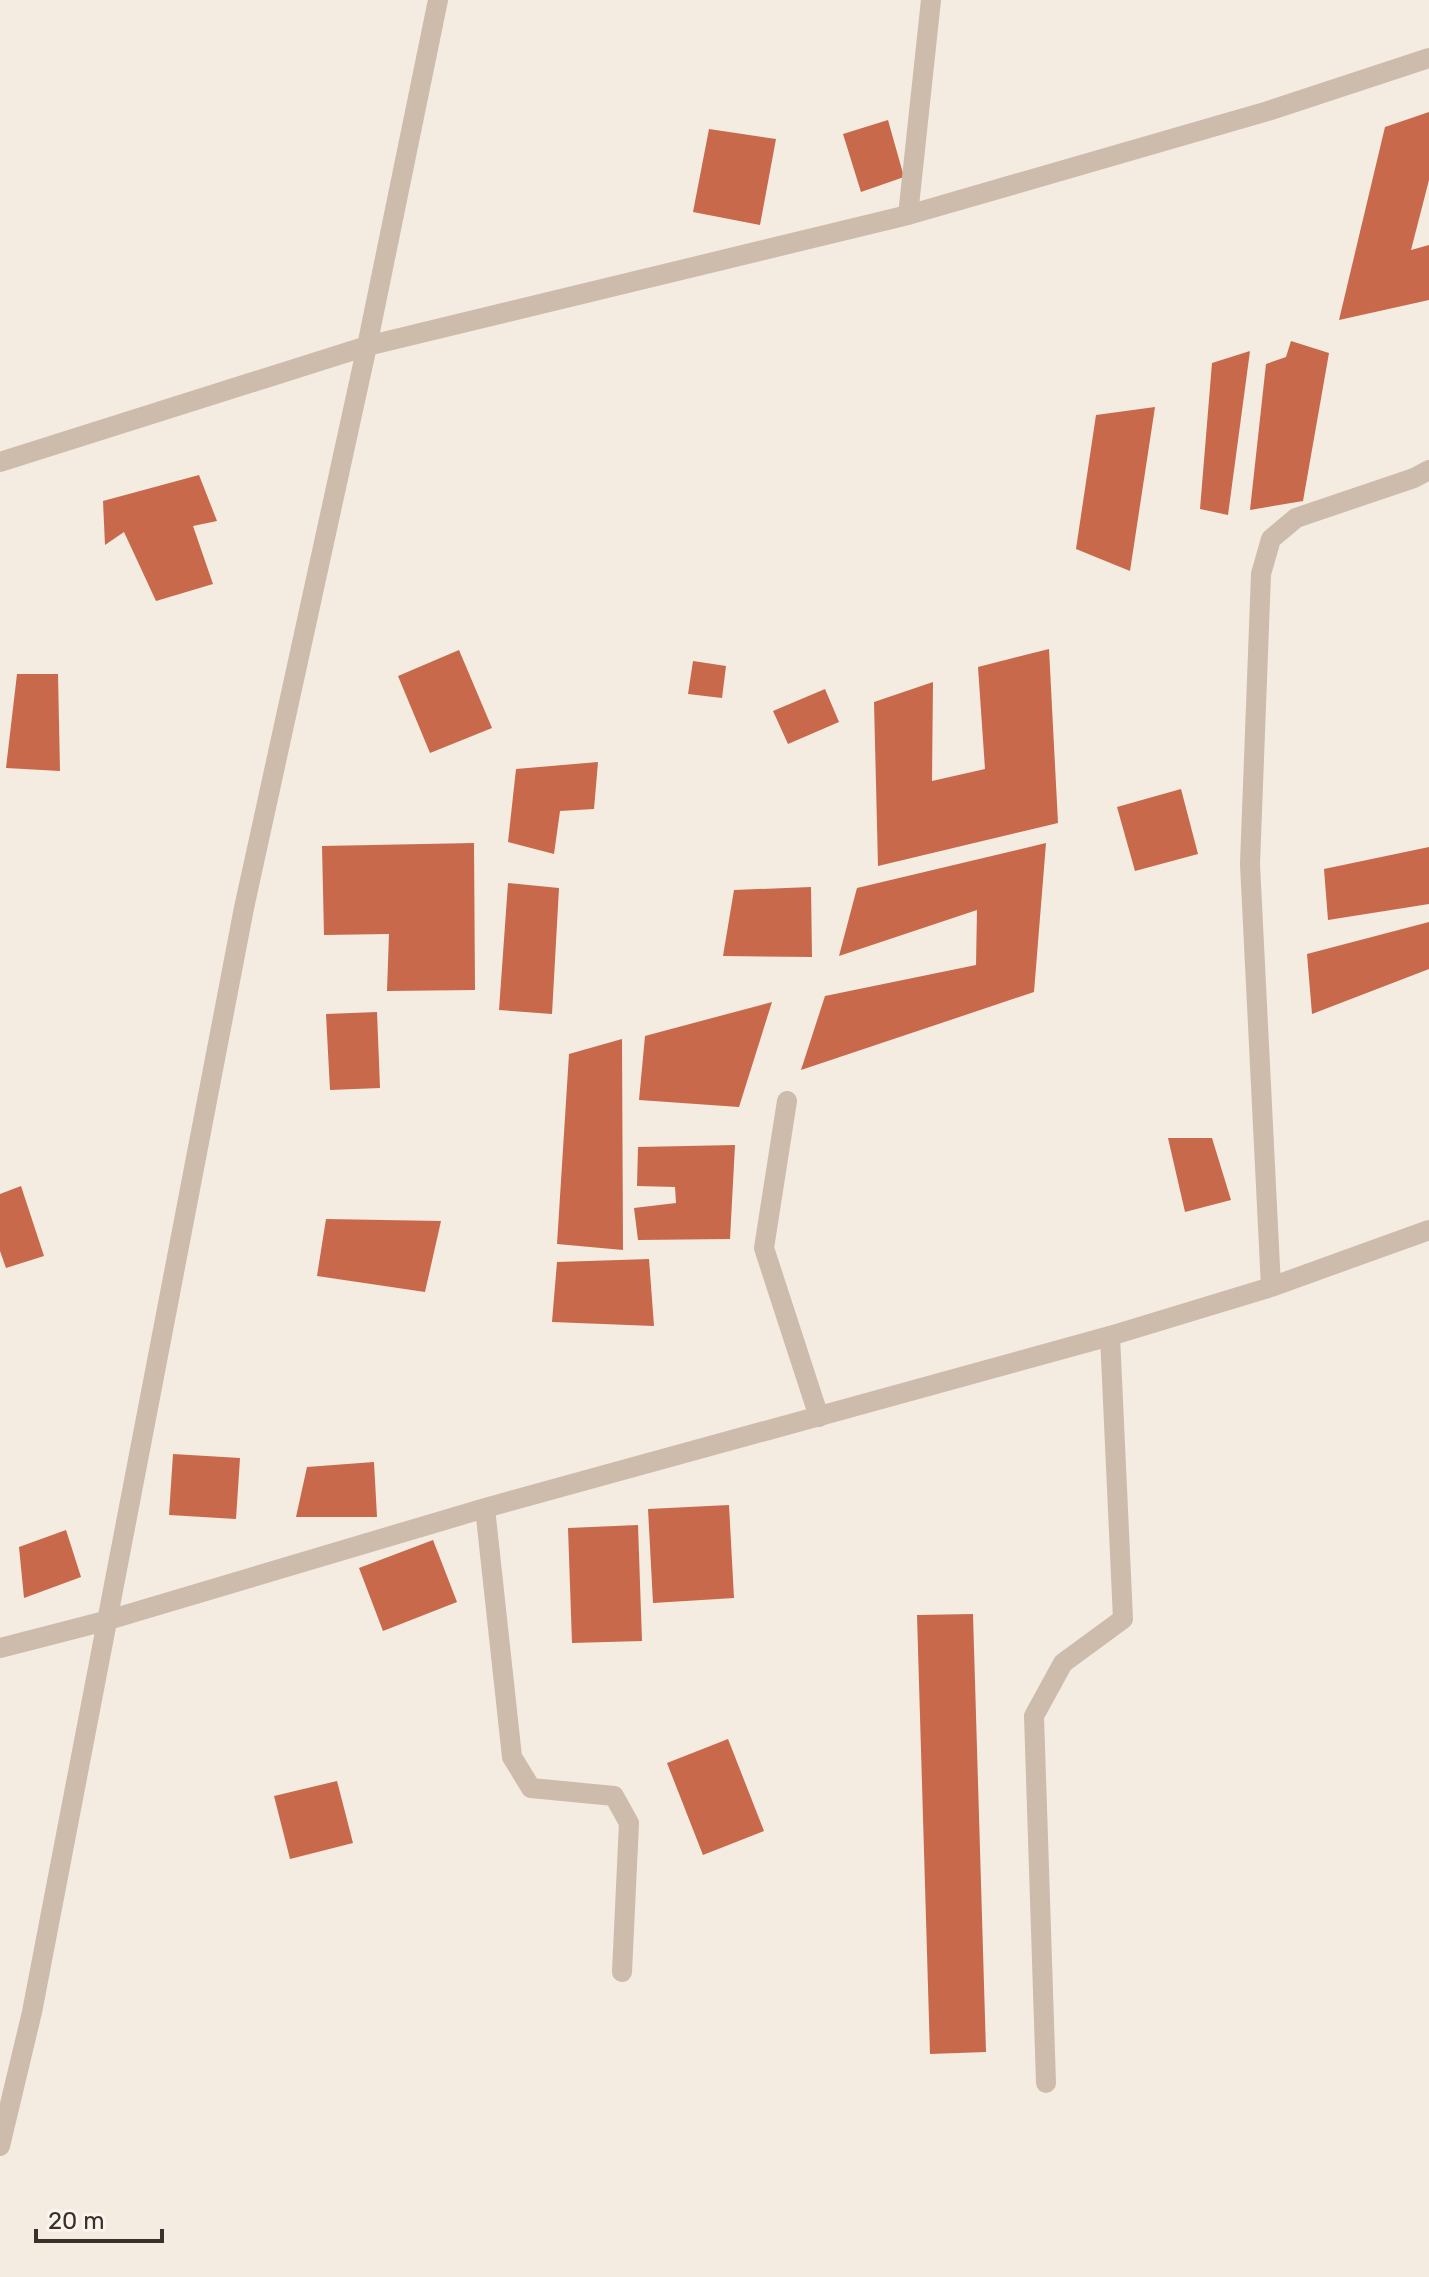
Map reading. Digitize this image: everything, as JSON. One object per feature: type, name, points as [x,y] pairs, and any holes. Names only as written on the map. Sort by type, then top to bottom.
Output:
[{"type":"street","points":[[0,2146],[32,2012],[244,908],[367,346],[438,0]]},
{"type":"street","points":[[908,215],[931,0]]},
{"type":"street","points":[[0,462],[367,346],[908,215],[1268,111],[1429,58]]},
{"type":"street","points":[[1271,1287],[1250,864],[1261,574],[1271,539],[1296,518],[1414,478],[1429,470]]},
{"type":"street","points":[[787,1101],[764,1248],[819,1417]]},
{"type":"street","points":[[0,1648],[105,1621],[485,1508],[1110,1336],[1271,1287],[1429,1230]]},
{"type":"street","points":[[1046,2083],[1034,1716],[1063,1663],[1123,1619],[1110,1336]]},
{"type":"street","points":[[485,1508],[512,1757],[531,1788],[614,1796],[629,1823],[622,1972]]},
{"type":"building","points":[[1429,112],[1429,180],[1411,250],[1429,245],[1429,300],[1339,320],[1385,127]]},
{"type":"building","points":[[888,120],[904,177],[861,192],[843,134]]},
{"type":"building","points":[[709,129],[776,139],[760,225],[693,212]]},
{"type":"building","points":[[1291,341],[1329,353],[1303,501],[1250,510],[1266,364],[1286,357]]},
{"type":"building","points":[[1250,351],[1228,515],[1200,509],[1212,363]]},
{"type":"building","points":[[1155,407],[1130,571],[1076,549],[1096,415]]},
{"type":"building","points":[[199,475],[217,521],[193,526],[213,584],[156,601],[124,532],[105,545],[103,501]]},
{"type":"building","points":[[1049,649],[1058,823],[878,866],[874,702],[933,682],[932,781],[985,769],[978,667]]},
{"type":"building","points":[[459,650],[492,728],[430,753],[398,676]]},
{"type":"building","points":[[693,661],[726,666],[722,698],[688,694]]},
{"type":"building","points":[[17,674],[58,674],[60,771],[6,768]]},
{"type":"building","points":[[825,689],[839,722],[788,744],[773,711]]},
{"type":"building","points":[[598,762],[594,809],[560,811],[554,854],[508,842],[516,769]]},
{"type":"building","points":[[1181,789],[1198,854],[1135,871],[1117,807]]},
{"type":"building","points":[[474,843],[475,990],[387,991],[389,934],[324,935],[322,846]]},
{"type":"building","points":[[1046,843],[1034,992],[801,1070],[825,996],[976,965],[977,910],[839,956],[857,888]]},
{"type":"building","points":[[1429,847],[1429,904],[1328,920],[1324,869]]},
{"type":"building","points":[[508,883],[559,888],[552,1014],[499,1010]]},
{"type":"building","points":[[811,887],[812,957],[723,956],[734,890]]},
{"type":"building","points":[[1429,922],[1429,969],[1312,1014],[1307,954]]},
{"type":"building","points":[[772,1002],[739,1107],[639,1100],[645,1036]]},
{"type":"building","points":[[377,1012],[380,1088],[330,1090],[326,1014]]},
{"type":"building","points":[[622,1039],[623,1250],[557,1244],[569,1054]]},
{"type":"building","points":[[1168,1138],[1212,1138],[1231,1200],[1185,1212]]},
{"type":"building","points":[[735,1145],[730,1239],[638,1240],[634,1208],[676,1203],[675,1187],[637,1186],[638,1147]]},
{"type":"building","points":[[21,1186],[44,1256],[6,1268],[0,1251],[0,1194]]},
{"type":"building","points":[[326,1219],[441,1221],[425,1292],[317,1276]]},
{"type":"building","points":[[649,1259],[654,1326],[552,1322],[557,1262]]},
{"type":"building","points":[[173,1454],[240,1458],[236,1519],[169,1515]]},
{"type":"building","points":[[374,1462],[377,1517],[296,1517],[307,1467]]},
{"type":"building","points":[[729,1505],[734,1598],[653,1603],[648,1509]]},
{"type":"building","points":[[638,1525],[642,1641],[572,1643],[568,1528]]},
{"type":"building","points":[[66,1530],[81,1577],[24,1598],[19,1547]]},
{"type":"building","points":[[433,1540],[457,1602],[383,1631],[359,1568]]},
{"type":"building","points":[[973,1614],[986,2052],[930,2054],[917,1615]]},
{"type":"building","points":[[728,1739],[764,1831],[703,1855],[667,1763]]},
{"type":"building","points":[[337,1781],[353,1843],[290,1859],[274,1796]]}]
